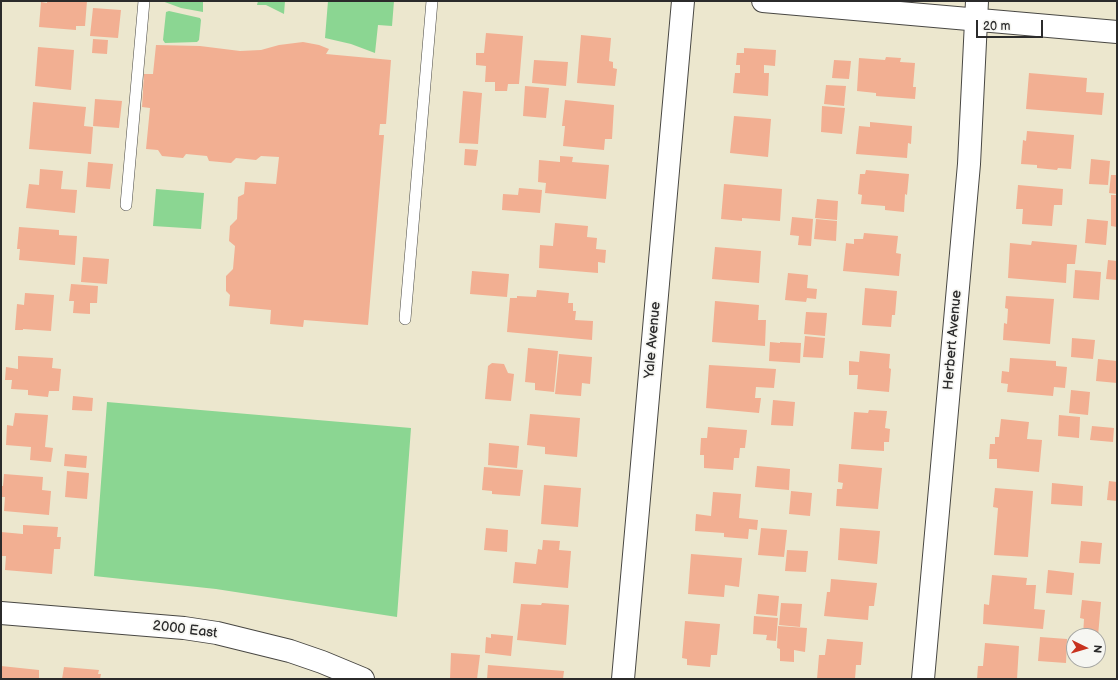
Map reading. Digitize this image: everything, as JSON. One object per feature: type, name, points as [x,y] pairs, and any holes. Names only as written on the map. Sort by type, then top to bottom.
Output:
[{"type":"street","name":"Yale Avenue","points":[[623,679],[683,1]]},
{"type":"street","points":[[763,1],[976,10],[1117,32]]},
{"type":"street","name":"Herbert Avenue","points":[[923,679],[969,164],[976,10]]},
{"type":"street","name":"2000 East","points":[[1,613],[184,628],[217,633],[290,651],[363,679]]},
{"type":"lane","points":[[126,205],[144,1]]},
{"type":"lane","points":[[405,319],[432,1]]},
{"type":"green space","points":[[162,1],[203,1],[203,12],[181,8]]},
{"type":"green space","points":[[258,1],[285,1],[284,14],[266,5],[257,5]]},
{"type":"green space","points":[[328,1],[394,1],[392,26],[378,25],[375,53],[351,44],[325,38]]},
{"type":"green space","points":[[169,11],[200,18],[199,40],[197,42],[165,43],[163,40],[166,12]]},
{"type":"green space","points":[[156,189],[204,193],[201,229],[153,226]]},
{"type":"green space","points":[[107,402],[411,428],[397,617],[216,589],[94,576]]},
{"type":"building","points":[[47,1],[87,1],[85,26],[76,26],[76,30],[39,27],[41,2],[47,3]]},
{"type":"building","points":[[93,8],[121,10],[118,38],[90,36]]},
{"type":"building","points":[[486,33],[523,36],[519,84],[508,84],[507,91],[495,91],[495,82],[485,82],[486,66],[476,65],[476,53],[484,53]]},
{"type":"building","points":[[581,35],[611,38],[609,61],[613,62],[613,68],[617,69],[615,86],[577,83]]},
{"type":"building","points":[[93,39],[108,40],[107,54],[92,53]]},
{"type":"building","points":[[303,42],[319,45],[329,49],[326,54],[391,60],[386,124],[380,124],[379,135],[384,135],[368,325],[304,320],[303,327],[270,324],[271,310],[229,306],[230,295],[226,291],[226,276],[233,269],[235,246],[229,241],[230,226],[237,219],[238,197],[244,194],[245,182],[276,184],[279,157],[261,156],[256,160],[236,158],[231,163],[209,161],[207,156],[186,154],[183,158],[162,156],[158,150],[146,149],[150,108],[142,107],[144,74],[153,74],[156,45],[200,46],[240,51],[261,50],[279,45]]},
{"type":"building","points":[[38,47],[74,50],[71,90],[35,86]]},
{"type":"building","points":[[744,48],[776,50],[775,66],[764,65],[764,73],[769,73],[768,96],[733,93],[735,73],[740,73],[740,65],[736,65],[737,53],[744,53]]},
{"type":"building","points":[[886,57],[901,58],[900,62],[915,63],[913,87],[916,87],[915,99],[876,96],[876,93],[857,91],[859,58],[885,60]]},
{"type":"building","points":[[534,60],[568,62],[566,86],[532,83]]},
{"type":"building","points":[[834,60],[851,61],[849,79],[832,78]]},
{"type":"building","points":[[1029,73],[1087,78],[1086,92],[1104,93],[1102,115],[1026,109]]},
{"type":"building","points":[[826,85],[846,86],[844,106],[824,104]]},
{"type":"building","points":[[525,86],[549,88],[546,118],[523,116]]},
{"type":"building","points":[[463,91],[482,93],[478,144],[459,143]]},
{"type":"building","points":[[95,99],[122,101],[119,128],[93,126]]},
{"type":"building","points":[[565,100],[614,105],[612,139],[605,139],[604,150],[563,146],[565,126],[562,126]]},
{"type":"building","points":[[33,102],[86,107],[84,126],[93,127],[91,154],[29,149]]},
{"type":"building","points":[[822,106],[845,108],[842,134],[821,132]]},
{"type":"building","points":[[734,116],[771,119],[768,157],[730,153]]},
{"type":"building","points":[[870,122],[912,126],[911,144],[908,143],[907,158],[856,154],[859,126],[870,127]]},
{"type":"building","points":[[1027,131],[1074,135],[1071,169],[1058,168],[1057,170],[1037,168],[1037,165],[1021,164],[1023,140],[1026,141]]},
{"type":"building","points":[[465,149],[478,150],[476,166],[464,165]]},
{"type":"building","points":[[560,156],[573,157],[572,162],[609,165],[606,199],[545,193],[546,183],[538,182],[539,160],[560,162]]},
{"type":"building","points":[[1091,159],[1110,161],[1108,185],[1089,184]]},
{"type":"building","points":[[88,162],[113,164],[110,189],[86,187]]},
{"type":"building","points":[[40,169],[63,171],[61,189],[77,190],[75,213],[26,208],[29,184],[39,185]]},
{"type":"building","points":[[866,170],[909,174],[907,195],[905,194],[904,212],[885,210],[885,206],[861,204],[862,195],[858,194],[860,174],[865,174]]},
{"type":"building","points":[[1111,175],[1117,175],[1117,194],[1109,193]]},
{"type":"building","points":[[724,184],[782,189],[780,221],[742,218],[742,221],[721,219]]},
{"type":"building","points":[[1018,185],[1063,189],[1062,205],[1054,205],[1052,226],[1022,224],[1023,209],[1016,209]]},
{"type":"building","points":[[519,188],[542,190],[540,213],[502,210],[503,194],[518,195]]},
{"type":"building","points":[[1111,195],[1117,195],[1117,227],[1111,226]]},
{"type":"building","points":[[817,199],[838,201],[837,220],[815,218]]},
{"type":"building","points":[[792,217],[813,219],[811,246],[798,245],[799,236],[790,235]]},
{"type":"building","points":[[816,219],[837,221],[836,241],[814,239]]},
{"type":"building","points":[[1087,219],[1108,221],[1106,245],[1085,243]]},
{"type":"building","points":[[555,223],[588,226],[587,237],[597,238],[596,249],[606,250],[605,263],[598,262],[598,273],[539,268],[540,245],[553,246]]},
{"type":"building","points":[[19,227],[59,230],[59,235],[77,236],[75,265],[19,260],[20,249],[17,249]]},
{"type":"building","points":[[864,233],[898,236],[896,253],[901,254],[899,276],[843,271],[846,243],[854,244],[854,239],[863,239]]},
{"type":"building","points":[[1032,241],[1077,245],[1075,264],[1067,264],[1066,283],[1008,278],[1010,243],[1031,245]]},
{"type":"building","points":[[715,247],[761,251],[759,283],[712,279]]},
{"type":"building","points":[[83,257],[109,259],[107,284],[81,282]]},
{"type":"building","points":[[1108,260],[1117,261],[1117,280],[1106,279]]},
{"type":"building","points":[[1075,270],[1101,272],[1099,300],[1073,298]]},
{"type":"building","points":[[472,271],[509,274],[507,297],[470,294]]},
{"type":"building","points":[[788,273],[808,275],[807,288],[817,289],[816,299],[807,298],[806,302],[785,300]]},
{"type":"building","points":[[71,284],[98,286],[97,303],[90,303],[90,314],[73,313],[74,301],[69,301]]},
{"type":"building","points":[[865,288],[897,291],[895,315],[892,315],[891,327],[862,325]]},
{"type":"building","points":[[537,290],[569,293],[568,303],[573,303],[573,311],[576,311],[575,320],[593,321],[592,340],[507,332],[510,298],[517,298],[517,296],[536,297]]},
{"type":"building","points":[[25,293],[54,295],[51,331],[23,329],[15,330],[17,304],[24,305]]},
{"type":"building","points":[[1006,296],[1054,299],[1050,344],[1003,340],[1004,323],[1007,324],[1008,309],[1005,308]]},
{"type":"building","points":[[715,301],[759,305],[758,320],[766,320],[765,346],[712,342]]},
{"type":"building","points":[[806,312],[827,313],[825,336],[804,334]]},
{"type":"building","points":[[805,336],[825,338],[823,358],[803,357]]},
{"type":"building","points":[[1072,338],[1095,340],[1093,359],[1071,357]]},
{"type":"building","points":[[770,342],[801,343],[800,363],[769,361]]},
{"type":"building","points":[[528,348],[558,351],[554,392],[535,390],[535,383],[525,382]]},
{"type":"building","points":[[860,351],[890,354],[889,368],[891,369],[889,392],[857,389],[858,375],[849,375],[849,361],[859,362]]},
{"type":"building","points":[[559,354],[592,357],[590,384],[582,383],[581,396],[555,394]]},
{"type":"building","points":[[18,356],[53,358],[52,368],[61,369],[59,391],[49,391],[48,397],[28,395],[28,390],[11,389],[12,380],[5,380],[6,367],[18,369]]},
{"type":"building","points":[[1010,358],[1056,361],[1056,366],[1067,367],[1065,388],[1054,387],[1053,396],[1007,392],[1008,384],[1001,383],[1002,371],[1009,372]]},
{"type":"building","points":[[1098,359],[1117,361],[1117,383],[1096,381]]},
{"type":"building","points":[[492,363],[504,364],[508,373],[514,374],[511,401],[485,399],[488,366]]},
{"type":"building","points":[[709,365],[776,369],[774,388],[756,387],[755,398],[761,398],[759,413],[706,408]]},
{"type":"building","points":[[1071,390],[1090,392],[1088,415],[1069,413]]},
{"type":"building","points":[[73,396],[93,398],[92,411],[72,410]]},
{"type":"building","points":[[773,400],[795,402],[793,426],[771,425]]},
{"type":"building","points":[[869,410],[887,411],[885,428],[890,429],[889,442],[884,442],[884,451],[851,449],[854,412],[868,413]]},
{"type":"building","points":[[15,413],[48,415],[45,447],[53,448],[51,462],[30,460],[31,447],[6,445],[7,425],[13,426]]},
{"type":"building","points":[[530,414],[580,418],[577,457],[545,454],[545,447],[527,445]]},
{"type":"building","points":[[1059,415],[1080,417],[1079,438],[1058,436]]},
{"type":"building","points":[[1001,419],[1029,422],[1027,439],[1042,440],[1039,472],[997,468],[997,459],[989,459],[990,444],[995,444],[995,437],[999,437]]},
{"type":"building","points":[[1092,426],[1114,428],[1113,442],[1090,440]]},
{"type":"building","points":[[708,427],[747,430],[745,448],[740,448],[739,458],[734,458],[733,470],[704,468],[704,455],[700,455],[701,438],[707,438]]},
{"type":"building","points":[[489,443],[519,446],[517,468],[488,465]]},
{"type":"building","points":[[65,454],[87,456],[86,468],[64,466]]},
{"type":"building","points":[[839,464],[882,468],[878,509],[836,506],[837,489],[842,489],[843,483],[838,482]]},
{"type":"building","points":[[757,466],[790,469],[789,490],[755,487]]},
{"type":"building","points":[[484,467],[523,470],[520,496],[492,494],[492,491],[482,490]]},
{"type":"building","points":[[67,471],[89,473],[87,499],[65,497]]},
{"type":"building","points":[[4,474],[43,477],[42,490],[51,491],[49,515],[4,511],[5,497],[1,497],[1,486],[3,486]]},
{"type":"building","points":[[1109,481],[1117,482],[1117,501],[1107,500]]},
{"type":"building","points":[[1052,483],[1083,486],[1082,506],[1051,504]]},
{"type":"building","points":[[544,485],[581,488],[578,527],[541,524]]},
{"type":"building","points":[[995,488],[1033,491],[1028,557],[994,555],[998,508],[993,507]]},
{"type":"building","points":[[791,491],[812,493],[810,516],[789,514]]},
{"type":"building","points":[[713,492],[741,494],[739,518],[758,520],[757,530],[749,529],[748,539],[724,537],[724,533],[695,531],[696,514],[711,516]]},
{"type":"building","points":[[23,525],[58,527],[57,537],[61,537],[60,549],[54,549],[52,574],[5,570],[6,556],[1,556],[1,532],[23,534]]},
{"type":"building","points":[[486,528],[508,530],[507,552],[484,550]]},
{"type":"building","points":[[761,528],[787,530],[784,557],[758,555]]},
{"type":"building","points":[[840,528],[880,531],[877,564],[838,560]]},
{"type":"building","points":[[543,540],[560,541],[559,550],[571,551],[568,588],[513,583],[515,562],[536,564],[538,549],[542,550]]},
{"type":"building","points":[[1081,541],[1102,543],[1100,564],[1079,563]]},
{"type":"building","points":[[787,550],[808,551],[806,572],[785,571]]},
{"type":"building","points":[[691,554],[742,558],[739,587],[725,585],[724,597],[688,594]]},
{"type":"building","points":[[1048,570],[1074,573],[1072,595],[1046,593]]},
{"type":"building","points":[[992,575],[1027,578],[1026,585],[1036,585],[1034,609],[1045,610],[1043,629],[983,624],[984,604],[989,605]]},
{"type":"building","points":[[831,579],[877,583],[874,606],[869,606],[868,620],[824,616],[827,592],[830,592]]},
{"type":"building","points":[[758,594],[779,596],[777,616],[756,614]]},
{"type":"building","points":[[1082,600],[1101,602],[1099,628],[1083,628],[1084,619],[1080,618]]},
{"type":"building","points":[[542,603],[569,605],[566,645],[517,640],[521,604],[541,605]]},
{"type":"building","points":[[781,603],[802,604],[800,627],[779,625]]},
{"type":"building","points":[[754,616],[778,618],[776,641],[766,640],[767,635],[753,634]]},
{"type":"building","points":[[685,621],[720,624],[717,655],[711,655],[710,667],[687,665],[687,659],[682,658]]},
{"type":"building","points":[[778,626],[807,628],[805,652],[794,650],[794,662],[780,661],[780,649],[777,648]]},
{"type":"building","points":[[491,634],[513,636],[511,656],[485,653],[486,637],[491,638]]},
{"type":"building","points":[[1040,637],[1066,639],[1066,663],[1038,661]]},
{"type":"building","points":[[827,639],[863,642],[861,665],[856,665],[855,679],[817,679],[819,655],[825,655]]},
{"type":"building","points":[[985,643],[1019,646],[1017,679],[977,679],[978,666],[983,666]]},
{"type":"building","points":[[451,653],[480,655],[477,679],[450,679]]},
{"type":"building","points":[[488,665],[564,671],[563,679],[487,679]]},
{"type":"building","points":[[1,666],[39,670],[39,679],[1,679]]},
{"type":"building","points":[[64,667],[99,670],[98,674],[101,674],[100,679],[62,679]]}]
